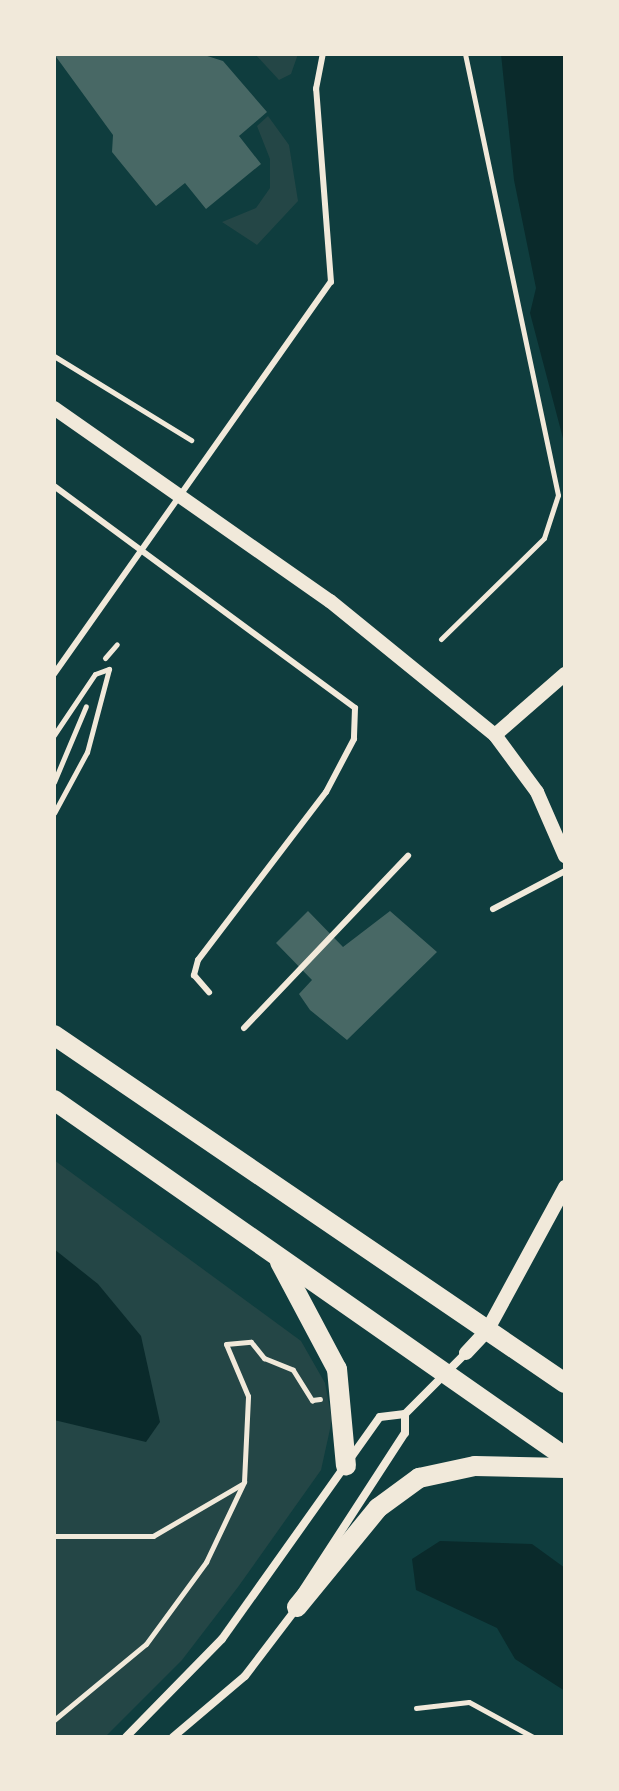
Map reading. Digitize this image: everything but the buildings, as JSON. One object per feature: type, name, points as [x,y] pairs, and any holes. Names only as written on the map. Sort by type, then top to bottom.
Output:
[{"type":"main road","points":[[54,1035],[565,1383]]},
{"type":"main road","points":[[54,1100],[565,1457]]},
{"type":"main road","points":[[276,1255],[337,1369],[346,1466]]},
{"type":"main road","points":[[297,1607],[378,1508],[419,1478],[475,1466],[565,1468]]},
{"type":"street","points":[[54,408],[330,601],[495,735],[537,792],[565,856]]},
{"type":"street","points":[[495,735],[565,674]]},
{"type":"street","points":[[126,1737],[222,1639],[380,1417],[405,1414],[488,1329],[565,1187]]},
{"type":"street","points":[[173,1737],[245,1676],[297,1607],[302,1582],[405,1433],[405,1414]]},
{"type":"lane","points":[[54,674],[178,494],[331,282],[316,89],[323,54]]},
{"type":"lane","points":[[54,486],[345,695],[358,721],[326,792],[198,960],[194,975],[209,992]]},
{"type":"lane","points":[[244,1028],[408,856]]},
{"type":"lane","points":[[493,909],[565,871]]},
{"type":"path","points":[[441,639],[544,538],[558,495],[465,54]]},
{"type":"path","points":[[54,356],[191,440]]},
{"type":"path","points":[[105,658],[117,644]]},
{"type":"path","points":[[54,735],[95,674],[109,669],[87,752],[54,813]]},
{"type":"path","points":[[54,782],[86,706]]},
{"type":"path","points":[[54,1720],[146,1644],[206,1562],[244,1482],[248,1396],[226,1344],[251,1342],[264,1358],[293,1370],[312,1400],[329,1397]]},
{"type":"path","points":[[54,1536],[153,1536],[244,1482]]},
{"type":"path","points":[[416,1708],[469,1702],[533,1737]]},
{"type":"shaded area","points":[[255,54],[298,54],[291,74],[279,80]]},
{"type":"shaded area","points":[[501,54],[565,54],[565,446],[530,313],[536,288],[514,180]]},
{"type":"shaded area","points":[[268,116],[289,145],[298,201],[257,245],[222,222],[256,208],[270,188],[270,159],[257,126]]},
{"type":"shaded area","points":[[54,1160],[301,1341],[325,1383],[332,1420],[321,1470],[238,1587],[182,1660],[105,1737],[54,1737]]},
{"type":"shaded area","points":[[54,1249],[98,1284],[141,1336],[160,1422],[146,1442],[54,1420]]},
{"type":"shaded area","points":[[440,1541],[532,1544],[565,1568],[565,1691],[515,1659],[497,1628],[416,1590],[412,1559]]}]
